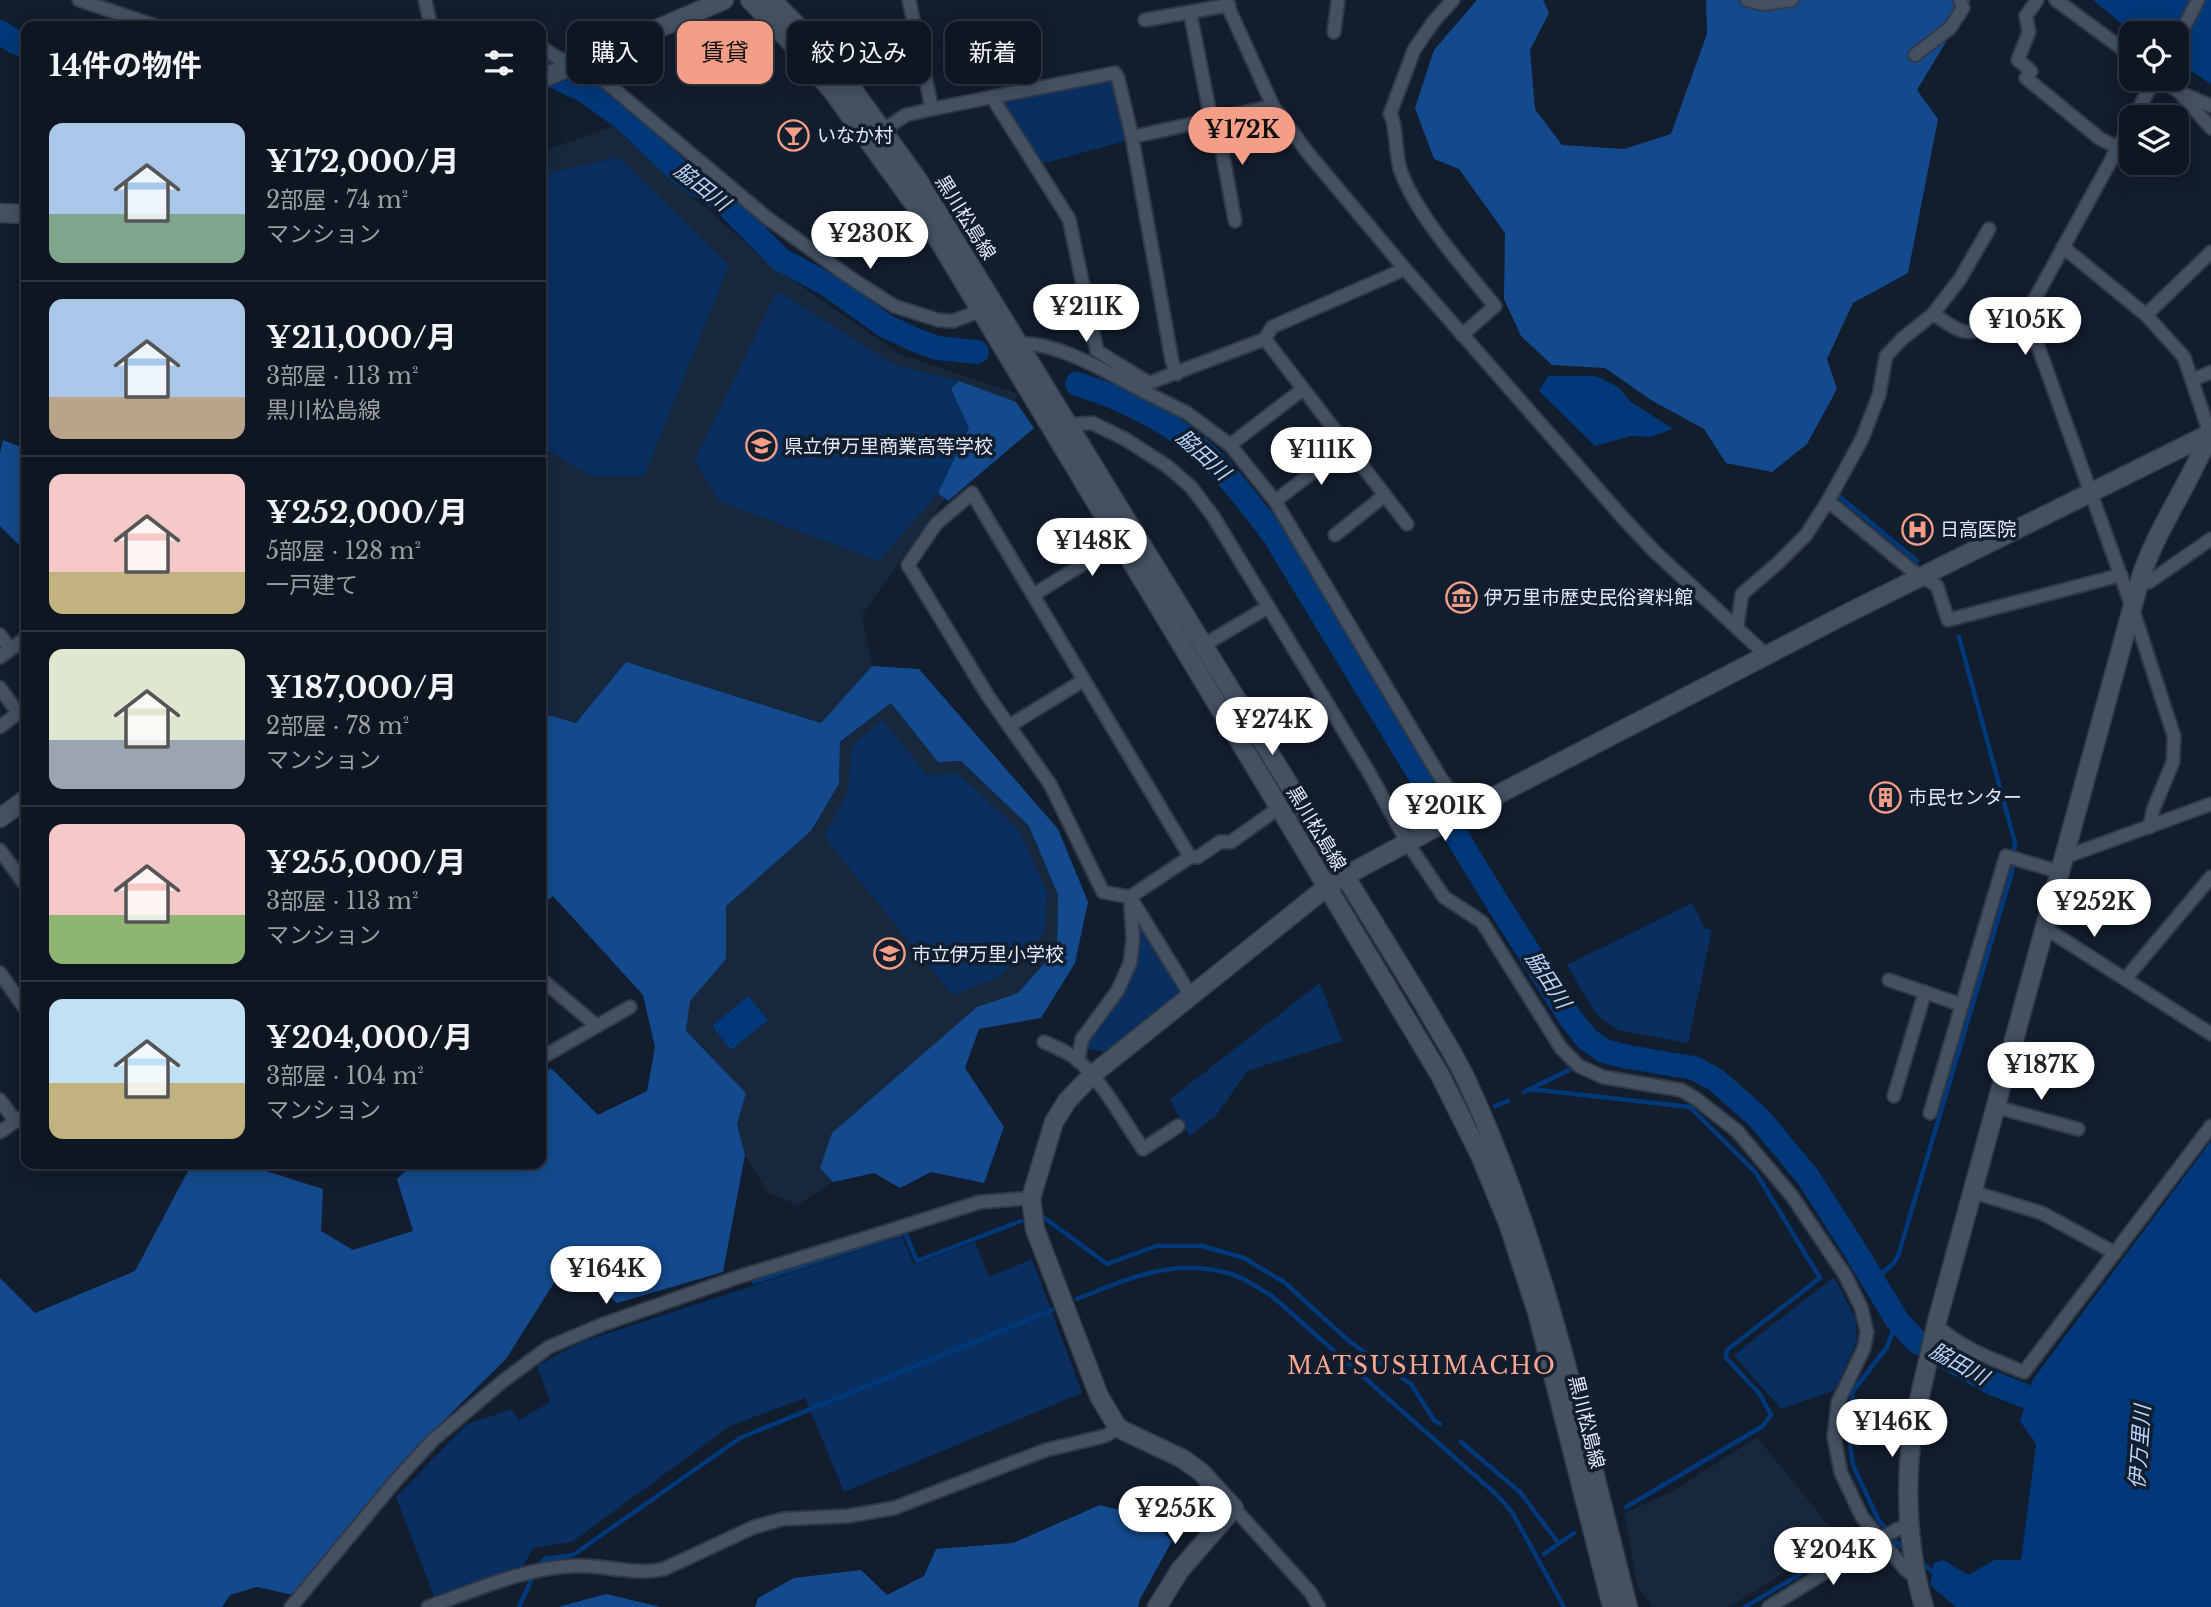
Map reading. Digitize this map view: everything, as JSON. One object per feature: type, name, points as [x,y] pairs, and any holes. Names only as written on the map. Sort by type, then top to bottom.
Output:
[{"type":"main road","points":[[663,26],[724,0]]},
{"type":"main road","name":"黒川松島線","points":[[750,0],[833,92],[930,226],[980,311],[1126,537],[1202,646],[1464,1074],[1501,1159],[1528,1232],[1554,1318],[1628,1607]]},
{"type":"main road","name":"黒川松島線","points":[[772,0],[832,61],[916,177],[1067,425],[1126,537],[1280,807],[1440,1075],[1480,1155],[1508,1223],[1537,1312],[1612,1607]]},
{"type":"main road","points":[[546,77],[567,67]]},
{"type":"main road","points":[[0,213],[21,214]]},
{"type":"main road","points":[[1157,1607],[1180,1570],[1234,1508],[1201,1472],[1182,1459],[1118,1428],[1099,1396],[1035,1229],[1031,1198],[1054,1122],[1068,1101],[1092,1075],[1328,886],[1345,876],[1766,655],[2211,434]]},
{"type":"main road","points":[[1924,1607],[1915,1577],[1910,1523],[1913,1432],[1936,1325],[2139,583],[2149,552],[2173,504],[2196,468],[2211,434]]},
{"type":"main road","points":[[0,818],[21,803]]},
{"type":"street","points":[[79,0],[141,21]]},
{"type":"street","points":[[425,0],[430,21]]},
{"type":"street","points":[[909,0],[932,109]]},
{"type":"street","points":[[1334,32],[1338,0]]},
{"type":"street","points":[[1453,0],[1414,50],[1390,114],[1394,119],[1394,141],[1400,171],[1411,192],[1443,242],[1495,306],[1462,335]]},
{"type":"street","points":[[1748,0],[1763,4],[1792,0]]},
{"type":"street","points":[[1915,55],[1950,28],[1964,8],[1960,0]]},
{"type":"street","points":[[2037,0],[2026,16],[2029,32],[2018,60],[2031,71],[2026,78],[2099,138],[2118,148],[2031,306],[2029,321],[2121,575],[2174,736],[2173,762],[2153,810],[2150,827]]},
{"type":"street","points":[[2056,0],[2119,47]]},
{"type":"street","points":[[2187,21],[2198,0]]},
{"type":"street","points":[[1145,20],[1227,3],[1273,106],[1308,153],[1405,270],[1624,519],[1654,551],[1766,655]]},
{"type":"street","points":[[1190,12],[1235,221]]},
{"type":"street","points":[[546,50],[567,61]]},
{"type":"street","points":[[883,130],[906,115],[1115,73],[1132,137],[1172,360],[1177,374]]},
{"type":"street","points":[[608,84],[766,217],[894,306],[938,320],[953,321],[980,311]]},
{"type":"street","points":[[2179,92],[2211,106]]},
{"type":"street","points":[[2179,92],[2211,128]]},
{"type":"street","points":[[992,97],[1069,219],[1097,351],[1230,445],[1275,501],[1442,780],[1466,811]]},
{"type":"street","points":[[1132,137],[1273,106]]},
{"type":"street","points":[[1737,626],[1742,594],[1805,535],[1828,501],[1870,417],[1879,394],[1886,356],[1933,314],[1960,279],[1989,229]]},
{"type":"street","points":[[2063,247],[2146,315],[2184,357],[2211,434]]},
{"type":"street","points":[[2146,315],[2211,252]]},
{"type":"street","points":[[1018,344],[1031,342],[1146,387],[1265,339],[1272,327],[1405,270]]},
{"type":"street","points":[[1933,314],[1963,331],[1978,331],[2015,316],[2031,306]]},
{"type":"street","points":[[1265,339],[1407,524]]},
{"type":"street","points":[[2192,380],[2211,372]]},
{"type":"street","points":[[1230,445],[1303,389]]},
{"type":"street","points":[[1067,425],[1092,423],[1125,439],[1167,466],[1191,487],[1213,516],[1367,769],[1407,842],[1444,897],[1482,922],[1561,1048],[1579,1066],[1603,1077],[1681,1090],[1695,1098],[1737,1131],[1792,1196],[1845,1275],[1861,1307],[1867,1332],[1864,1348],[1838,1402],[1834,1437],[1841,1473],[1862,1517],[1915,1577]]},
{"type":"street","points":[[1275,501],[1347,446]]},
{"type":"street","points":[[1190,857],[972,493],[936,523],[908,565],[988,696],[1050,784],[1103,892],[1130,897],[1190,857],[1198,857],[1220,842],[1231,842],[1280,807]]},
{"type":"street","points":[[1335,535],[1385,495]]},
{"type":"street","points":[[1828,501],[1910,569],[1937,586],[1948,620],[2121,575]]},
{"type":"street","points":[[1033,595],[1126,537]]},
{"type":"street","points":[[2139,583],[2149,582],[2211,539]]},
{"type":"street","points":[[1202,646],[1268,607]]},
{"type":"street","points":[[0,635],[5,653],[21,642]]},
{"type":"street","points":[[1009,726],[1084,680]]},
{"type":"street","points":[[0,688],[18,713],[0,727]]},
{"type":"street","points":[[1930,1113],[2006,856],[2062,865],[2211,804]]},
{"type":"street","points":[[0,850],[21,879]]},
{"type":"street","points":[[2126,978],[2211,877]]},
{"type":"street","points":[[1130,897],[1191,996]]},
{"type":"street","points":[[1078,1061],[1082,1039],[1118,990],[1130,963],[1133,938],[1130,897]]},
{"type":"street","points":[[2045,928],[2211,1034]]},
{"type":"street","points":[[0,973],[21,1003]]},
{"type":"street","points":[[1889,980],[1962,1005]]},
{"type":"street","points":[[546,983],[597,1026]]},
{"type":"street","points":[[1894,1096],[1925,992]]},
{"type":"street","points":[[546,1055],[630,1007]]},
{"type":"street","points":[[1044,1042],[1062,1049],[1092,1075],[1143,1149],[1178,1126]]},
{"type":"street","points":[[0,1100],[21,1117],[0,1132]]},
{"type":"street","points":[[1996,1107],[2078,1129]]},
{"type":"street","points":[[1936,1325],[1952,1340],[1974,1352],[2024,1372],[2211,1126]]},
{"type":"street","points":[[1973,1192],[2042,1213],[2115,1253]]},
{"type":"street","points":[[291,1607],[397,1479],[433,1440],[503,1381],[549,1347],[601,1325],[738,1277],[980,1202],[1031,1198]]},
{"type":"street","points":[[428,1607],[542,1569],[574,1566],[650,1572],[664,1569],[754,1527],[783,1519],[848,1516],[894,1508],[1046,1450],[1105,1436],[1118,1428]]},
{"type":"street","points":[[1234,1508],[1310,1592],[1319,1607]]},
{"type":"street","points":[[1769,1607],[1879,1539],[1910,1523]]},
{"type":"shaded area","points":[[1477,0],[1543,0],[1549,13],[1530,50],[1535,109],[1562,145],[1624,149],[1671,134],[1707,34],[1706,0],[1971,0],[1917,90],[1938,119],[1908,273],[1853,303],[1827,359],[1837,389],[1807,444],[1772,472],[1726,463],[1704,429],[1651,400],[1605,368],[1552,365],[1521,336],[1504,299],[1505,233],[1459,169],[1434,159],[1415,108],[1434,50]]},
{"type":"shaded area","points":[[1113,78],[1128,140],[1042,164],[1001,100]]},
{"type":"shaded area","name":"県立伊万里商業高等学校","points":[[613,126],[767,262],[899,354],[1019,394],[862,615],[872,666],[821,723],[626,662],[576,723],[546,714],[546,150]]},
{"type":"shaded area","points":[[618,157],[729,265],[644,476],[591,476],[546,449],[546,174]]},
{"type":"shaded area","points":[[777,291],[895,365],[959,381],[951,390],[969,428],[938,493],[879,561],[719,501],[695,460]]},
{"type":"shaded area","points":[[959,381],[1016,402],[1034,428],[948,501],[938,493],[969,428],[951,389]]},
{"type":"shaded area","points":[[3,440],[21,447],[21,547],[0,526],[0,453]]},
{"type":"shaded area","points":[[626,662],[821,723],[872,666],[919,669],[1058,829],[1088,902],[1075,963],[1041,1018],[979,1029],[965,1068],[1004,1127],[984,1183],[931,1172],[900,1188],[874,1173],[833,1182],[820,1168],[832,1133],[977,1007],[1018,993],[1057,949],[1058,895],[1029,826],[961,761],[938,762],[891,703],[840,742],[839,784],[811,831],[726,906],[726,959],[690,1001],[686,1031],[746,1093],[737,1124],[745,1155],[723,1272],[617,1303],[566,1264],[506,1359],[426,1438],[293,1595],[257,1587],[230,1595],[222,1607],[0,1607],[0,1278],[35,1313],[135,1271],[188,1171],[198,1169],[260,1169],[323,1189],[321,1231],[353,1250],[413,1231],[397,1179],[408,1169],[546,1169],[546,1072],[551,1068],[598,1115],[647,1091],[655,1047],[643,995],[553,896],[546,901],[546,714],[576,723]]},
{"type":"shaded area","name":"市立伊万里小学校","points":[[891,703],[938,762],[961,761],[1029,826],[1058,895],[1057,949],[1018,993],[977,1007],[874,1173],[833,1182],[798,1205],[768,1193],[745,1155],[737,1124],[746,1093],[685,1030],[690,1000],[726,959],[725,906],[811,831],[839,784],[840,743]]},
{"type":"shaded area","points":[[882,720],[927,775],[957,773],[1020,831],[1047,894],[1044,934],[999,977],[953,995],[824,837],[848,792],[852,746]]},
{"type":"shaded area","points":[[1692,903],[1705,928],[1712,930],[1688,1043],[1618,1030],[1596,1014],[1567,965]]},
{"type":"shaded area","points":[[1140,923],[1180,991],[1105,1052],[1089,1049],[1086,1041],[1134,962]]},
{"type":"shaded area","points":[[1320,983],[1342,1041],[1247,1071],[1215,1117],[1189,1136],[1170,1099]]},
{"type":"shaded area","points":[[902,1237],[914,1265],[975,1242],[989,1277],[1032,1259],[1082,1393],[844,1492],[805,1398],[730,1426],[572,1542],[533,1548],[523,1566],[434,1596],[396,1497],[467,1424],[512,1409],[519,1420],[550,1402],[537,1366],[581,1342]]},
{"type":"shaded area","points":[[1834,1277],[1856,1319],[1857,1341],[1835,1390],[1781,1409],[1734,1355]]},
{"type":"shaded area","points":[[1757,1437],[1839,1538],[1729,1607],[1653,1607],[1637,1586],[1625,1513],[1675,1490]]},
{"type":"shaded area","points":[[1100,1505],[1147,1517],[1172,1541],[1138,1607],[755,1607],[758,1598],[794,1578],[861,1570],[887,1595],[924,1576],[936,1549],[1013,1543]]},
{"type":"shaded area","points":[[606,1594],[661,1607],[558,1607]]},
{"type":"water","points":[[2093,0],[2211,0],[2211,84],[2189,70],[2189,21],[2119,21]]},
{"type":"water","points":[[1548,376],[1595,376],[1617,386],[1631,402],[1673,429],[1650,437],[1631,436],[1595,446],[1539,391]]},
{"type":"water","points":[[748,996],[768,1020],[731,1050],[712,1026]]},
{"type":"water","name":"伊万里川","points":[[2211,1141],[2211,1607],[1956,1607],[1930,1585],[1934,1563],[1944,1560],[1968,1575],[1994,1560],[2021,1560],[2036,1444],[2020,1421],[2033,1379]]},
{"type":"waterway","name":"脇田川","points":[[0,32],[21,44]]},
{"type":"waterway","name":"脇田川","points":[[546,72],[587,92],[624,119],[682,174],[724,202],[780,259],[828,285],[884,325],[913,339],[937,348],[977,352]]},
{"type":"waterway","name":"脇田川","points":[[1077,384],[1141,409],[1167,424],[1191,441],[1212,461],[1253,508],[1275,537],[1495,899],[1571,1019],[1587,1039],[1604,1051],[1694,1068],[1716,1080],[1759,1118],[1808,1177],[1897,1320],[1916,1341],[1990,1382],[2043,1403],[2057,1404]]},
{"type":"waterway","points":[[1840,497],[1917,561]]},
{"type":"waterway","points":[[1873,1281],[1894,1263],[1898,1256],[2012,872],[2015,843],[1959,637]]},
{"type":"waterway","points":[[1524,1092],[1569,1070]]},
{"type":"waterway","points":[[1530,1089],[1690,1107],[1756,1173],[1820,1278],[1727,1350],[1726,1358],[1759,1393],[1771,1415],[1763,1426],[1626,1507]]},
{"type":"waterway","points":[[1495,1106],[1508,1101]]},
{"type":"waterway","points":[[1043,1217],[1107,1264],[1156,1246],[1202,1246],[1244,1258],[1284,1282],[1350,1342],[1411,1384],[1434,1420],[1440,1424]]},
{"type":"waterway","points":[[754,1282],[905,1233],[917,1261],[1021,1221]]},
{"type":"waterway","points":[[1077,1299],[1134,1277],[1192,1268],[1234,1275],[1272,1296],[1497,1495],[1512,1512],[1564,1607]]},
{"type":"waterway","points":[[519,1607],[538,1565],[545,1559],[573,1555],[740,1438],[1052,1310]]},
{"type":"waterway","points":[[1897,1320],[1887,1347],[1853,1391],[1848,1429],[1853,1465],[1878,1519],[1896,1542],[1907,1551]]},
{"type":"waterway","points":[[1461,1442],[1520,1492],[1559,1544]]},
{"type":"waterway","points":[[1745,1607],[1802,1573],[1867,1527]]},
{"type":"waterway","points":[[1544,1554],[1574,1533]]},
{"type":"waterway","points":[[1919,1561],[1937,1575]]},
{"type":"place","name":"いなか村","points":[[794,135]]},
{"type":"place","name":"県立伊万里商業高等学校","points":[[761,446]]},
{"type":"place","name":"日高医院","points":[[1917,529]]},
{"type":"place","name":"伊万里市歴史民俗資料館","points":[[1461,597]]},
{"type":"place","name":"市民センター","points":[[1885,797]]},
{"type":"place","name":"市立伊万里小学校","points":[[889,954]]},
{"type":"district","name":"MATSUSHIMACHO","points":[[1422,1366]]}]
